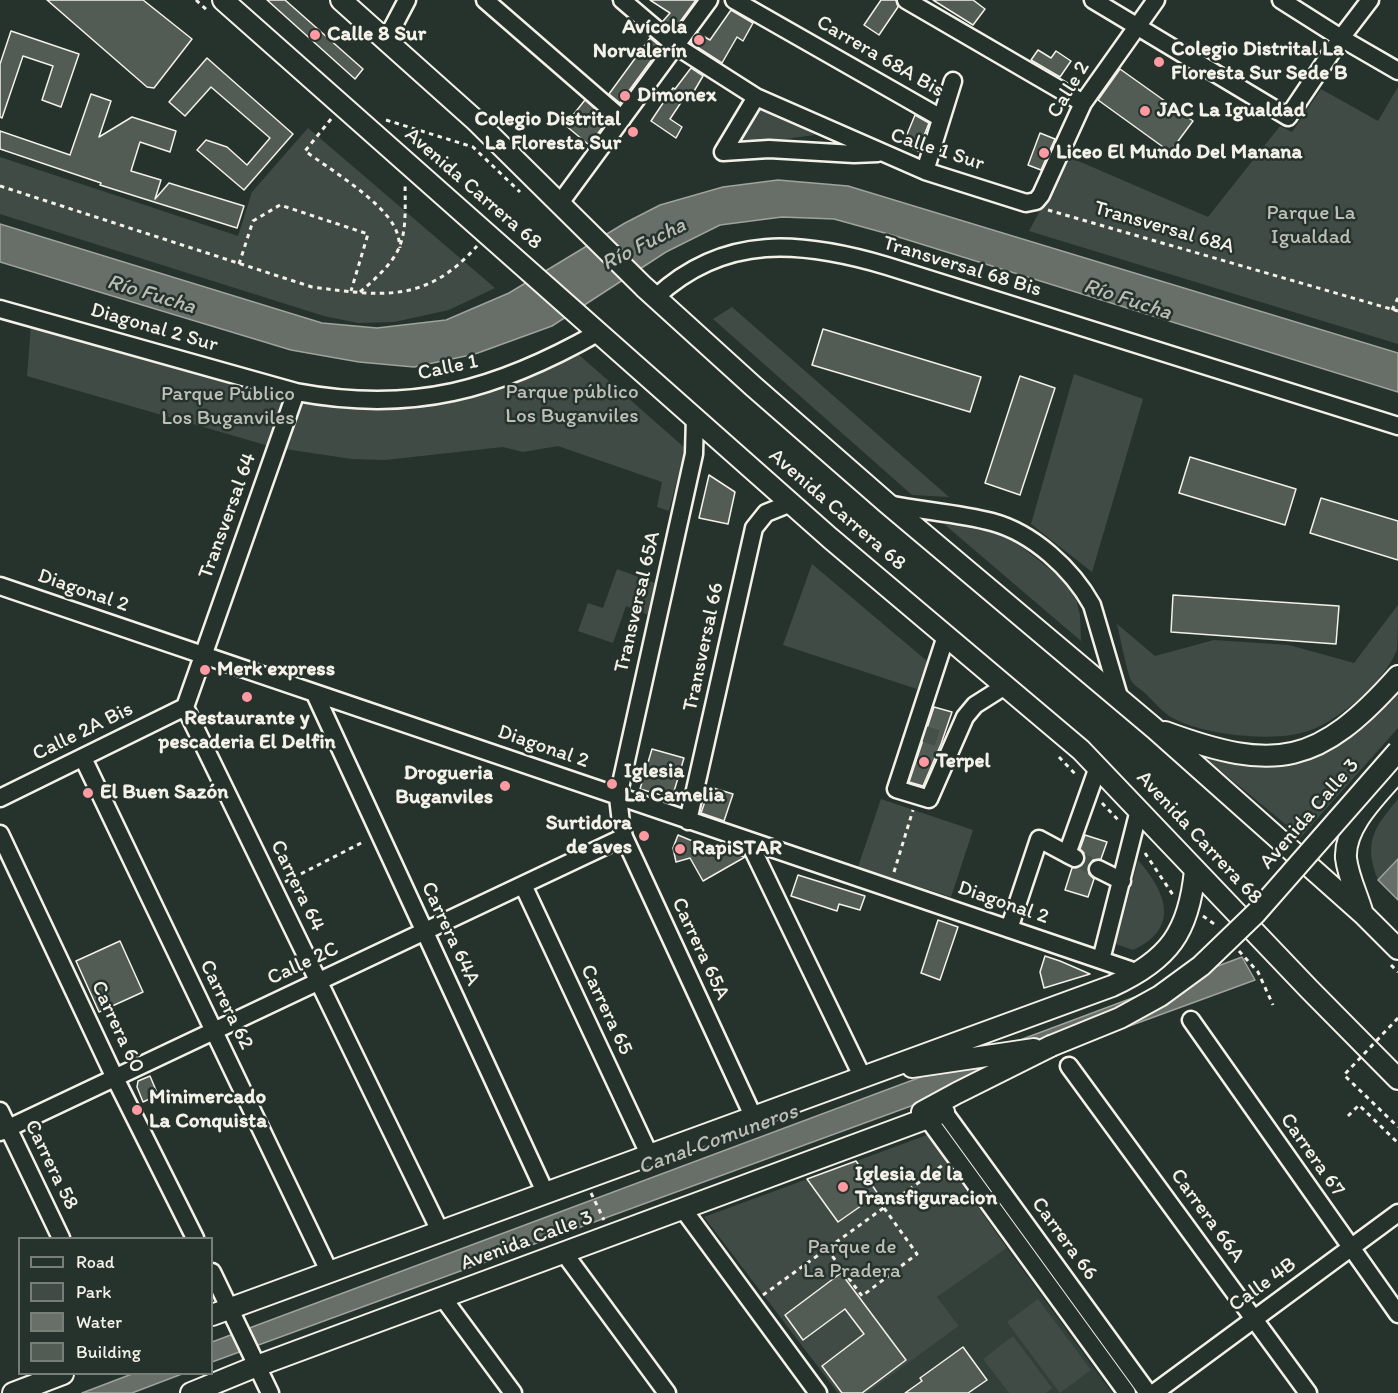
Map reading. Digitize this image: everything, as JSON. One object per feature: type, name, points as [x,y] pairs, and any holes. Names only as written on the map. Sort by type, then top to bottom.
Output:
[{"type":"main road","name":"Avenida Carrera 68","points":[[223,0],[791,503],[1098,766],[1195,870],[1398,1078]]},
{"type":"main road","name":"Avenida Carrera 68","points":[[340,0],[474,119],[650,292],[888,504],[1154,728],[1363,914],[1398,949]]},
{"type":"main road","name":"Avenida Calle 3","points":[[1154,728],[1192,742],[1236,753],[1273,756],[1292,754],[1330,738],[1350,725],[1398,676]]},
{"type":"main road","name":"Avenida Calle 3","points":[[881,1136],[957,1093],[1051,1046],[1120,1018],[1150,1002],[1212,957],[1256,913],[1398,751]]},
{"type":"main road","name":"Avenida Calle 3","points":[[1363,914],[1348,869],[1347,847],[1355,825],[1398,771]]},
{"type":"main road","name":"Avenida Calle 3","points":[[225,1314],[329,1271],[1112,986],[1139,973],[1162,955],[1179,932],[1189,906],[1195,870]]},
{"type":"main road","name":"Avenida Calle 3","points":[[862,1076],[1051,1046]]},
{"type":"main road","name":"Avenida Calle 3","points":[[191,1393],[254,1360],[443,1298],[936,1115]]},
{"type":"main road","points":[[13,1393],[60,1375]]},
{"type":"street","points":[[386,40],[407,0]]},
{"type":"street","points":[[485,0],[622,119]]},
{"type":"street","points":[[622,0],[676,46],[756,98],[882,153]]},
{"type":"street","points":[[560,204],[709,0]]},
{"type":"street","name":"Carrera 68A Bis","points":[[734,0],[941,118]]},
{"type":"street","points":[[906,0],[1083,104]]},
{"type":"street","points":[[1093,0],[1288,117],[1341,38],[1370,0]]},
{"type":"street","name":"Calle 2","points":[[1026,204],[1036,201],[1041,195],[1083,104],[1156,0]]},
{"type":"street","points":[[1281,0],[1398,71]]},
{"type":"street","points":[[925,171],[953,81]]},
{"type":"street","name":"Calle 1 Sur","points":[[756,98],[723,152],[769,149],[854,154],[882,153],[925,171],[1026,204]]},
{"type":"street","name":"Transversal 68 Bis","points":[[650,292],[717,257],[739,251],[780,248],[829,251],[887,266],[1398,426]]},
{"type":"street","name":"Diagonal 2 Sur","points":[[0,309],[296,392]]},
{"type":"street","name":"Calle 1","points":[[296,392],[360,400],[399,400],[452,394],[531,368],[599,332]]},
{"type":"street","name":"Transversal 64","points":[[202,655],[296,392]]},
{"type":"street","name":"Transversal 65A","points":[[618,797],[694,454],[695,417]]},
{"type":"street","name":"Transversal 66","points":[[688,821],[754,528],[766,513],[791,503]]},
{"type":"street","points":[[888,504],[994,523],[1032,541],[1065,569],[1084,591],[1092,605],[1120,700]]},
{"type":"street","name":"Diagonal 2","points":[[0,586],[1139,973]]},
{"type":"street","points":[[946,636],[918,732],[896,789],[929,799],[948,742],[975,705],[1005,686]]},
{"type":"street","points":[[185,707],[202,655]]},
{"type":"street","name":"Carrera 64A","points":[[315,694],[545,1192]]},
{"type":"street","name":"Calle 2A Bis","points":[[0,798],[185,707]]},
{"type":"street","name":"Carrera 64","points":[[185,707],[440,1231]]},
{"type":"street","name":"Carrera 62","points":[[83,758],[329,1271]]},
{"type":"street","points":[[1009,929],[1039,839],[1071,856],[1098,766]]},
{"type":"street","name":"Carrera 65A","points":[[618,797],[624,837],[753,1116]]},
{"type":"street","points":[[1101,960],[1139,810]]},
{"type":"street","name":"Carrera 60","points":[[0,834],[115,1078],[194,1237]]},
{"type":"street","name":"Calle 2C","points":[[4,1130],[624,837]]},
{"type":"street","points":[[749,842],[862,1076]]},
{"type":"street","points":[[1098,869],[1122,881]]},
{"type":"street","name":"Carrera 65","points":[[523,885],[649,1154]]},
{"type":"street","name":"Carrera 67","points":[[1191,1020],[1398,1314]]},
{"type":"street","name":"Carrera 66A","points":[[1069,1066],[1308,1393]]},
{"type":"street","name":"Carrera 58","points":[[0,1111],[4,1130],[60,1237]]},
{"type":"street","name":"Carrera 66","points":[[936,1115],[1127,1393]]},
{"type":"street","name":"Carrera 66","points":[[936,1115],[1149,1393]]},
{"type":"street","points":[[683,1209],[818,1393]]},
{"type":"street","name":"Calle 4B","points":[[1154,1393],[1398,1213]]},
{"type":"street","points":[[564,1253],[667,1393]]},
{"type":"street","points":[[213,1275],[225,1314],[254,1360],[270,1393]]},
{"type":"street","points":[[443,1298],[513,1393]]},
{"type":"path","points":[[376,117],[473,147]]},
{"type":"path","points":[[331,118],[305,150],[376,204],[398,233],[400,248]]},
{"type":"path","points":[[359,293],[382,273],[400,248],[406,217],[405,183]]},
{"type":"path","points":[[0,186],[312,287],[359,293],[418,288],[436,280],[461,264],[488,233]]},
{"type":"path","name":"Transversal 68A","points":[[1026,204],[1398,311]]},
{"type":"path","points":[[239,264],[253,221],[280,205],[368,234],[351,292]]},
{"type":"path","points":[[1392,310],[1398,298]]},
{"type":"path","points":[[889,888],[917,796]]},
{"type":"path","points":[[273,888],[378,834]]},
{"type":"path","points":[[1258,972],[1273,1005]]},
{"type":"path","points":[[1398,1018],[1344,1075],[1398,1127]]},
{"type":"path","points":[[1348,1116],[1359,1105],[1398,1143]]},
{"type":"path","points":[[759,1298],[949,1161]]},
{"type":"path","points":[[594,1199],[604,1220]]},
{"type":"path","points":[[827,1249],[862,1296],[917,1254],[884,1208]]},
{"type":"shaded area","points":[[1007,1248],[1112,1393],[867,1393],[959,1326],[937,1297]]},
{"type":"green space","name":"Parque La Igualdad","points":[[1398,87],[1398,344],[1029,231],[1069,157],[1208,217],[1280,126],[1292,132],[1321,89],[1378,121]]},
{"type":"green space","points":[[761,105],[815,135],[739,145]]},
{"type":"green space","points":[[308,128],[495,288],[449,310],[394,322],[358,323],[324,316],[0,214],[0,157],[238,236],[252,192]]},
{"type":"green space","points":[[732,307],[949,497],[912,495],[713,319]]},
{"type":"green space","name":"Parque Público Los Buganviles","points":[[31,324],[287,398],[269,446],[27,376]]},
{"type":"green space","name":"Parque público Los Buganviles","points":[[578,354],[685,448],[669,511],[657,507],[662,482],[558,446],[523,452],[503,447],[385,460],[352,459],[285,449],[301,401],[377,409],[453,402],[477,397],[512,385]]},
{"type":"green space","points":[[1074,374],[1143,399],[1092,572],[1031,524]]},
{"type":"green space","points":[[944,524],[1005,536],[1056,574],[1074,591],[1080,615],[1081,641]]},
{"type":"green space","points":[[812,564],[927,661],[917,689],[783,645]]},
{"type":"green space","points":[[617,569],[668,588],[659,619],[626,606],[613,643],[578,631],[588,603],[603,608]]},
{"type":"green space","points":[[1398,605],[1397,650],[1382,675],[1360,698],[1334,718],[1320,726],[1294,735],[1257,737],[1237,735],[1199,728],[1169,716],[1132,682],[1117,624],[1155,656],[1214,640],[1289,645],[1354,663]]},
{"type":"green space","points":[[1398,688],[1398,728],[1301,837],[1199,753],[1274,762]]},
{"type":"green space","points":[[881,799],[973,830],[951,897],[858,867]]},
{"type":"green space","points":[[1398,799],[1398,859],[1378,880],[1371,855],[1373,836]]},
{"type":"green space","points":[[1138,860],[1156,884],[1164,909],[1163,920],[1158,931],[1148,941],[1133,950],[1116,944]]},
{"type":"green space","name":"Parque de La Pradera","points":[[927,1135],[1007,1248],[937,1297],[959,1326],[867,1393],[838,1393],[704,1217]]},
{"type":"green space","points":[[1038,1299],[1091,1370],[1060,1393],[1007,1322]]},
{"type":"green space","points":[[1013,1336],[1052,1388],[1046,1393],[1009,1393],[983,1359]]},
{"type":"water","name":"Río Fucha","points":[[778,180],[848,186],[1398,353],[1398,392],[834,219],[782,217],[720,225],[666,252],[552,326],[475,354],[414,367],[359,362],[291,350],[0,262],[0,224],[322,323],[377,328],[446,320],[509,293],[625,223],[660,205],[723,187]]},
{"type":"water","points":[[1398,859],[1398,900],[1378,880]]},
{"type":"water","points":[[1242,957],[1255,980],[213,1362],[213,1342]]},
{"type":"water","points":[[129,1375],[179,1375],[132,1393],[82,1393]]},
{"type":"building","points":[[47,0],[143,0],[192,39],[154,88],[147,87]]},
{"type":"building","name":"Calle 8 Sur","points":[[267,0],[285,0],[363,69],[355,79]]},
{"type":"building","points":[[650,0],[696,0],[674,30],[663,21],[670,13]]},
{"type":"building","points":[[881,0],[896,0],[898,7],[879,35],[864,25]]},
{"type":"building","points":[[933,0],[973,0],[985,9],[973,25]]},
{"type":"building","points":[[731,10],[753,23],[743,41],[737,37],[722,63],[691,43],[698,33],[710,40]]},
{"type":"building","points":[[11,31],[79,54],[61,107],[42,100],[53,66],[23,56],[2,118],[0,117],[0,64]]},
{"type":"building","points":[[650,38],[661,47],[620,103],[609,94]]},
{"type":"building","points":[[1038,50],[1051,58],[1056,51],[1071,61],[1060,77],[1031,60]]},
{"type":"building","points":[[207,58],[293,134],[244,190],[197,150],[206,140],[227,147],[247,165],[270,138],[211,87],[185,116],[169,102]]},
{"type":"building","points":[[691,68],[703,76],[690,98],[686,95],[670,119],[682,127],[676,138],[651,121],[673,88],[675,89]]},
{"type":"building","name":"JAC La Igualdad","points":[[1120,69],[1193,121],[1170,152],[1098,100]]},
{"type":"building","points":[[91,94],[111,101],[99,137],[132,117],[176,131],[170,152],[140,142],[131,171],[161,180],[155,199],[169,183],[244,206],[237,228],[100,185],[101,183],[0,149],[0,131],[70,155]]},
{"type":"building","points":[[585,100],[608,120],[589,145],[565,125]]},
{"type":"building","points":[[915,115],[929,123],[918,151],[903,144]]},
{"type":"building","name":"Liceo El Mundo Del Manana","points":[[1040,133],[1055,139],[1041,170],[1028,165]]},
{"type":"building","points":[[823,329],[981,377],[970,412],[812,365]]},
{"type":"building","points":[[1020,376],[1055,388],[1020,495],[985,483]]},
{"type":"building","points":[[1190,457],[1296,489],[1285,525],[1179,493]]},
{"type":"building","points":[[709,475],[735,492],[728,524],[699,518]]},
{"type":"building","points":[[1321,498],[1398,521],[1398,560],[1310,533]]},
{"type":"building","points":[[1173,595],[1339,606],[1336,644],[1171,632]]},
{"type":"building","name":"Terpel","points":[[934,707],[952,712],[923,786],[909,782]]},
{"type":"building","points":[[652,749],[684,758],[672,798],[640,789]]},
{"type":"building","points":[[710,787],[733,794],[724,821],[701,813]]},
{"type":"building","points":[[678,835],[745,857],[703,881],[690,858],[676,862],[673,848]]},
{"type":"building","points":[[1085,835],[1107,842],[1101,859],[1093,860],[1088,865],[1089,874],[1094,879],[1088,897],[1065,890],[1072,868],[1080,867],[1085,862],[1084,853],[1080,849]]},
{"type":"building","points":[[798,875],[865,896],[860,910],[839,904],[837,911],[791,896]]},
{"type":"building","points":[[938,920],[958,927],[940,980],[921,973]]},
{"type":"building","points":[[120,941],[143,992],[99,1012],[76,961]]},
{"type":"building","points":[[1045,956],[1090,974],[1044,988],[1040,972]]},
{"type":"building","points":[[150,1076],[158,1095],[143,1102],[137,1087],[138,1081]]},
{"type":"building","name":"Iglesia de la Transfiguracion","points":[[856,1161],[878,1194],[838,1222],[807,1179]]},
{"type":"building","points":[[841,1273],[906,1360],[862,1393],[842,1393],[822,1366],[864,1334],[845,1309],[803,1340],[785,1315]]},
{"type":"building","points":[[963,1347],[987,1380],[968,1393],[905,1393],[922,1381],[920,1378]]},
{"type":"tunnel","points":[[922,733],[943,740]]},
{"type":"tunnel","points":[[1075,858],[1098,869]]},
{"type":"place","name":"Calle 8 Sur","points":[[315,35]]},
{"type":"place","name":"Avícola Norvalerín","points":[[699,40]]},
{"type":"place","name":"Colegio Distrital La Floresta Sur Sede B","points":[[1159,62]]},
{"type":"place","name":"Dimonex","points":[[625,96]]},
{"type":"place","name":"JAC La Igualdad","points":[[1145,111]]},
{"type":"place","name":"Colegio Distrital La Floresta Sur","points":[[633,132]]},
{"type":"place","name":"Liceo El Mundo Del Manana","points":[[1044,153]]},
{"type":"place","name":"Merk express","points":[[205,670]]},
{"type":"place","name":"Restaurante y pescaderia El Delfin","points":[[247,697]]},
{"type":"place","name":"Terpel","points":[[924,762]]},
{"type":"place","name":"Iglesia La Camelia","points":[[612,784]]},
{"type":"place","name":"Drogueria Buganviles","points":[[505,786]]},
{"type":"place","name":"El Buen Sazón","points":[[88,793]]},
{"type":"place","name":"Surtidora de aves","points":[[644,836]]},
{"type":"place","name":"RapiSTAR","points":[[680,849]]},
{"type":"place","name":"Minimercado La Conquista","points":[[137,1110]]},
{"type":"place","name":"Iglesia de la Transfiguracion","points":[[843,1187]]},
{"type":"water label","name":"Canal Comuneros","points":[[718,1140]]}]
